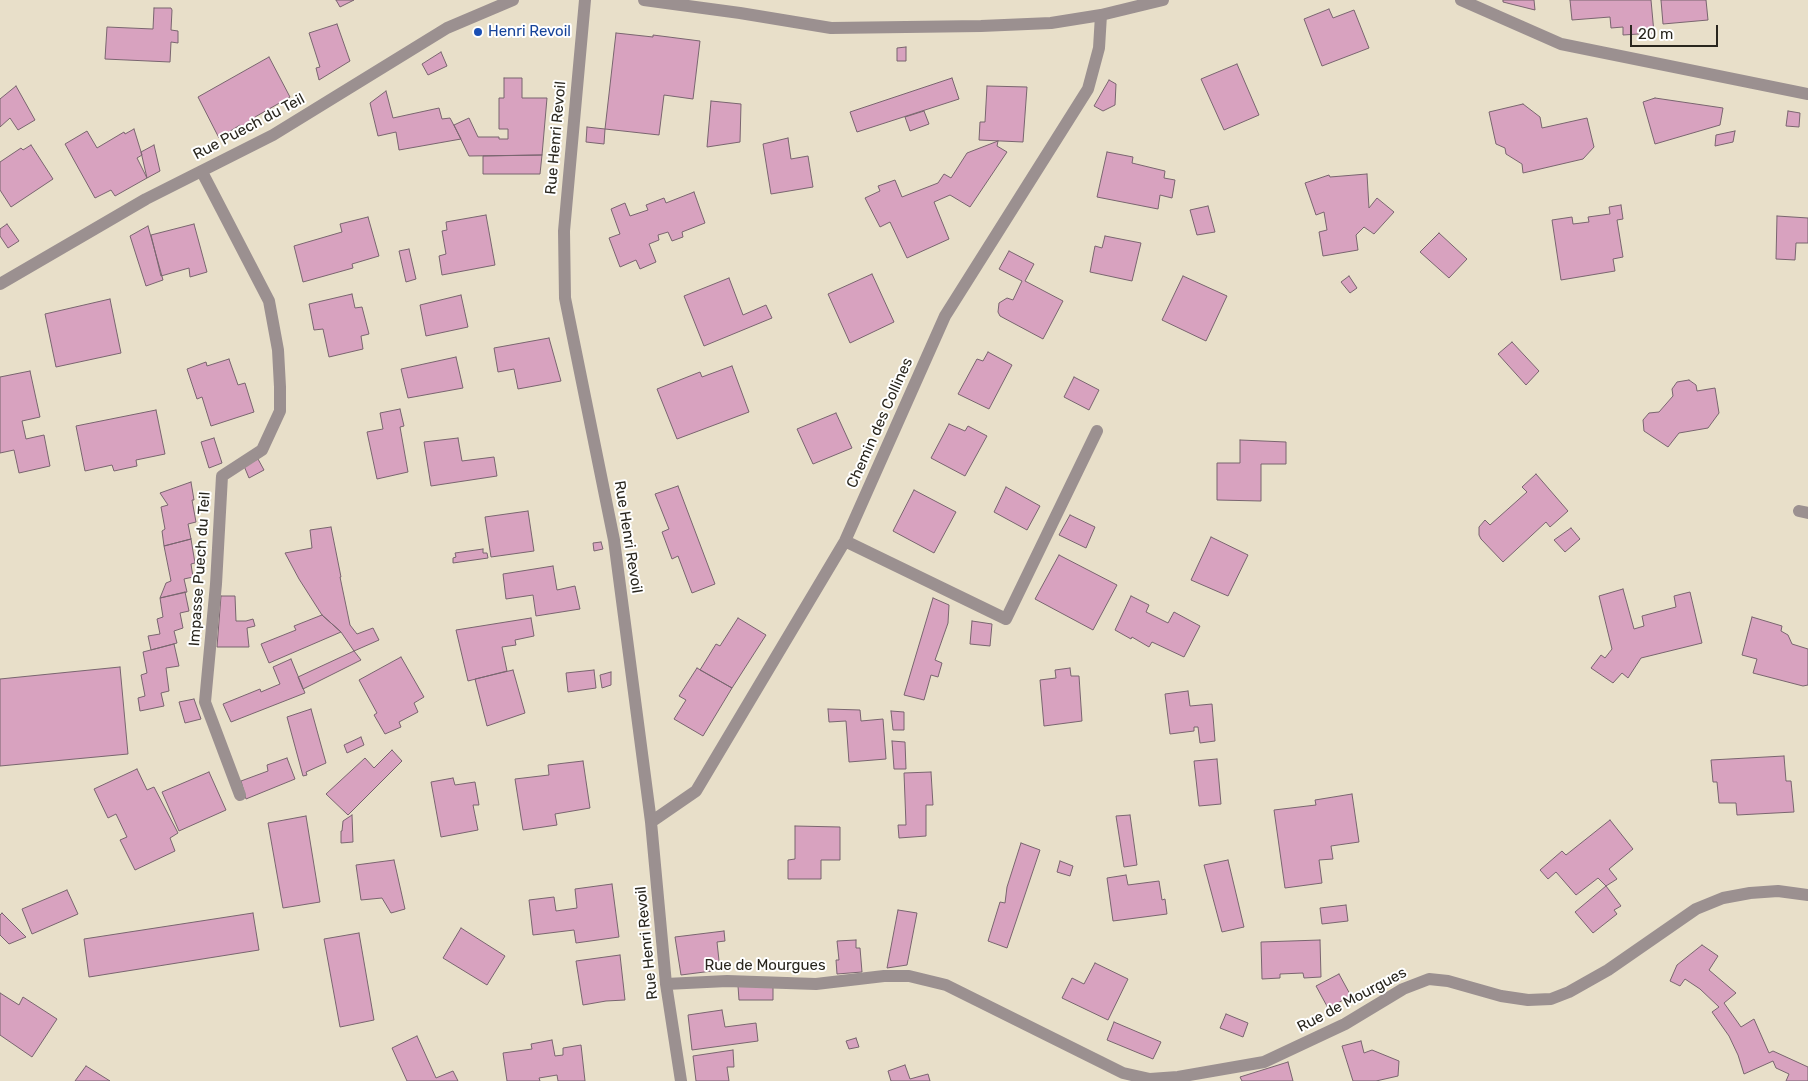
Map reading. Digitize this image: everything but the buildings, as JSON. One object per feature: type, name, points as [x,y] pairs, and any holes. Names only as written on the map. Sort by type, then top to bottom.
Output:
[{"type":"street","name":"Rue Puech du Teil","points":[[0,284],[146,199],[273,135],[447,28],[513,0]]},
{"type":"street","name":"Rue Henri Revoil","points":[[585,0],[564,231],[565,298],[614,540],[651,822],[666,984],[681,1081]]},
{"type":"street","points":[[644,0],[831,28],[991,26],[1051,23],[1101,15],[1163,0]]},
{"type":"street","points":[[1461,0],[1560,44],[1808,94]]},
{"type":"street","name":"Chemin des Collines","points":[[651,822],[696,791],[845,541],[945,316],[1088,89],[1099,48],[1101,15]]},
{"type":"street","name":"Impasse Puech du Teil","points":[[202,172],[269,301],[278,350],[280,411],[262,450],[222,476],[216,584],[205,702],[240,795]]},
{"type":"street","points":[[845,541],[1006,619],[1096,431]]},
{"type":"street","name":"Rue de Mourgues","points":[[666,984],[727,981],[816,984],[884,976],[909,976],[946,985],[1123,1073],[1150,1079],[1168,1078],[1264,1062],[1345,1024],[1403,989],[1429,978],[1448,981],[1501,996],[1528,1000],[1551,998],[1568,992],[1608,970],[1680,919],[1696,909],[1723,898],[1750,893],[1778,891],[1808,895]]},
{"type":"place","name":"Henri Revoil","points":[[478,32]]}]
